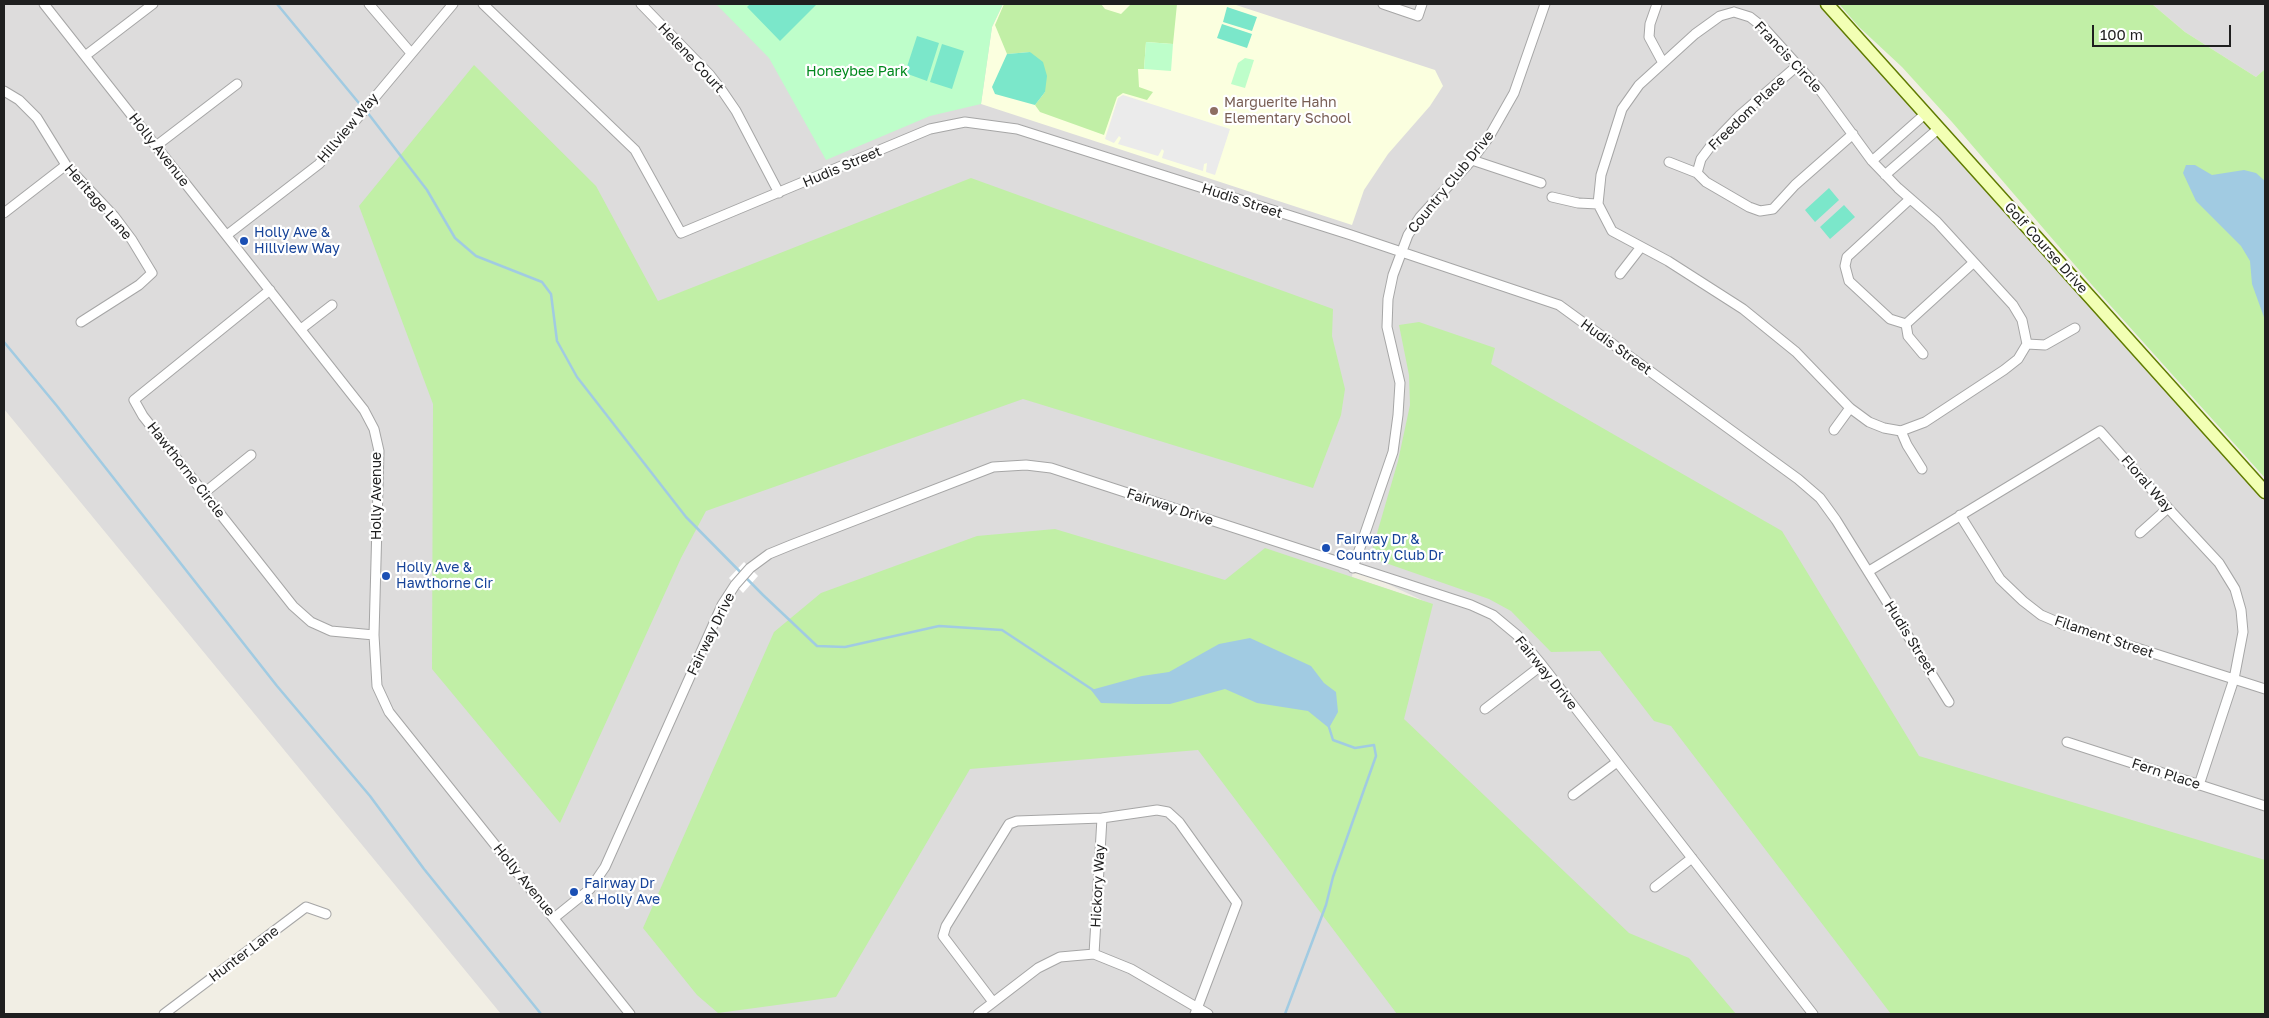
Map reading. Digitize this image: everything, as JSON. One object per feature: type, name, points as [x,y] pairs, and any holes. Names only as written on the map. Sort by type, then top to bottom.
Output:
[{"type":"street","name":"Holly Avenue","points":[[44,4],[364,410],[374,429],[379,451],[374,635],[377,686],[389,712],[630,1014]]},
{"type":"street","points":[[85,56],[153,4]]},
{"type":"street","points":[[369,4],[411,53]]},
{"type":"street","name":"Hillview Way","points":[[226,235],[319,164],[453,4]]},
{"type":"street","name":"Hudis Street","points":[[483,4],[635,150],[681,233],[779,194],[930,129],[965,122],[991,124],[1017,129],[1401,252],[1559,305],[1798,479],[1820,498],[1869,571],[1949,702]]},
{"type":"street","name":"Helene Court","points":[[641,4],[710,75],[723,92],[736,111],[779,194]]},
{"type":"street","points":[[1383,4],[1418,16],[1422,4]]},
{"type":"street","name":"Country Club Drive","points":[[1353,568],[1392,452],[1400,383],[1387,327],[1392,275],[1408,234],[1420,217],[1472,160],[1489,136],[1514,93],[1545,4]]},
{"type":"street","points":[[1657,4],[1650,24],[1649,37],[1662,63]]},
{"type":"street","name":"Golf Course Drive","points":[[1827,4],[2265,492]]},
{"type":"street","name":"Francis Circle","points":[[1598,204],[1601,175],[1622,109],[1639,85],[1662,63],[1695,34],[1734,8],[1764,28],[1820,90],[1872,161],[1910,199],[1938,222],[2012,305],[2022,320],[2027,344]]},
{"type":"street","name":"Freedom Place","points":[[1697,173],[1700,159],[1713,143],[1739,116],[1797,66]]},
{"type":"street","points":[[156,146],[237,84]]},
{"type":"street","name":"Heritage Lane","points":[[4,91],[19,100],[37,118],[66,165],[114,216],[132,240],[152,273],[139,285],[81,322]]},
{"type":"street","points":[[1872,161],[1924,114]]},
{"type":"street","points":[[1885,175],[1938,129]]},
{"type":"street","points":[[1669,162],[1697,173],[1706,182],[1760,212],[1772,209],[1795,185],[1853,134]]},
{"type":"street","points":[[1472,160],[1541,183]]},
{"type":"street","points":[[4,213],[66,165]]},
{"type":"street","points":[[1552,197],[1578,204],[1598,204],[1612,231],[1706,284],[1743,309],[1796,352],[1850,408],[1869,422],[1884,428],[1901,431],[1925,422],[2004,370],[2018,358],[2027,344],[2045,345],[2075,328]]},
{"type":"street","points":[[1906,324],[1890,319],[1849,281],[1845,266],[1847,257],[1910,199]]},
{"type":"street","points":[[1620,274],[1641,247]]},
{"type":"street","points":[[1906,324],[1973,263]]},
{"type":"street","name":"Hawthorne Circle","points":[[270,290],[134,400],[143,416],[293,606],[311,622],[331,631],[374,635]]},
{"type":"street","points":[[301,330],[332,305]]},
{"type":"street","points":[[1906,324],[1908,336],[1923,354]]},
{"type":"street","points":[[1834,430],[1850,408]]},
{"type":"street","points":[[1901,431],[1907,445],[1922,469]]},
{"type":"street","name":"Floral Way","points":[[1869,571],[2100,431],[2219,563],[2234,589],[2241,610],[2243,632],[2234,679],[2199,785]]},
{"type":"street","points":[[204,493],[251,455]]},
{"type":"street","name":"Fairway Drive","points":[[554,918],[590,889],[605,867],[722,605],[735,584],[750,568],[769,554],[790,544],[993,467],[1026,464],[1051,468],[1471,606],[1493,615],[1517,635],[1542,665],[1813,1014]]},
{"type":"street","points":[[2140,533],[2168,508]]},
{"type":"street","name":"Filament Street","points":[[1960,515],[2000,579],[2023,601],[2042,615],[2062,624],[2265,689]]},
{"type":"street","points":[[1485,709],[1542,665]]},
{"type":"street","name":"Fern Place","points":[[2067,742],[2265,806]]},
{"type":"street","points":[[1573,795],[1617,762]]},
{"type":"street","points":[[993,1002],[943,936],[946,926],[1009,824],[1017,821],[1102,818],[1157,810],[1168,812],[1179,822],[1237,903],[1197,1011]]},
{"type":"street","name":"Hickory Way","points":[[1094,954],[1102,818]]},
{"type":"street","points":[[1654,887],[1692,858]]},
{"type":"street","name":"Hunter Lane","points":[[164,1014],[306,907],[326,914]]},
{"type":"street","points":[[978,1014],[1038,968],[1060,957],[1094,954],[1131,969],[1197,1011],[1208,1014]]},
{"type":"shaded area","points":[[4,4],[1827,4],[2265,492],[2265,1014],[501,1014],[4,409]],"holes":[[[1354,568],[1426,602],[1352,577]]]},
{"type":"shaded area","name":"Marguerite Hahn Elementary School","points":[[1003,4],[1233,4],[1435,70],[1443,86],[1430,106],[1388,154],[1364,190],[1352,225],[981,104],[992,27]]},
{"type":"shaded area","points":[[2152,4],[2265,4],[2265,69],[2256,77],[2185,32]]},
{"type":"shaded area","points":[[1123,95],[1230,129],[1215,175],[1206,172],[1207,163],[1204,164],[1203,171],[1162,158],[1164,151],[1162,149],[1158,156],[1118,144],[1121,138],[1119,136],[1114,143],[1105,139],[1118,98]]},
{"type":"green space","name":"Honeybee Park","points":[[716,4],[1003,4],[992,27],[981,104],[930,116],[826,160],[769,58]]},
{"type":"green space","points":[[750,4],[817,4],[780,41],[747,7]]},
{"type":"green space","points":[[1004,4],[1101,4],[1105,9],[1121,14],[1131,4],[1177,4],[1173,44],[1146,42],[1144,69],[1138,69],[1139,87],[1153,92],[1147,100],[1123,93],[1117,97],[1104,135],[1040,112],[1035,105],[1045,92],[1030,52],[1007,54],[995,25]]},
{"type":"green space","points":[[1839,4],[2152,4],[2185,32],[2256,77],[2265,69],[2265,478],[2092,285],[1952,122],[1902,67],[1859,27]]},
{"type":"green space","points":[[1227,7],[1257,17],[1252,31],[1223,22]]},
{"type":"green space","points":[[1222,24],[1252,34],[1247,48],[1217,38]]},
{"type":"green space","points":[[917,36],[939,43],[927,81],[905,73]]},
{"type":"green space","points":[[1146,42],[1173,44],[1171,71],[1144,69]]},
{"type":"green space","points":[[942,44],[964,51],[952,89],[930,82]]},
{"type":"green space","points":[[1030,52],[1043,62],[1047,76],[1045,92],[1035,105],[995,94],[992,87],[1007,54]]},
{"type":"green space","points":[[1245,58],[1254,60],[1245,88],[1231,84],[1238,63]]},
{"type":"green space","points":[[474,65],[596,186],[658,301],[971,178],[1333,309],[1332,336],[1345,389],[1341,415],[1313,488],[1023,399],[706,511],[681,558],[560,823],[432,669],[433,404],[359,206]]},
{"type":"green space","points":[[1829,188],[1839,200],[1815,222],[1805,210]]},
{"type":"green space","points":[[1844,205],[1855,217],[1830,239],[1820,227]]},
{"type":"green space","points":[[1419,322],[1495,348],[1491,364],[1782,531],[1919,756],[2265,860],[2265,1014],[1891,1014],[1671,726],[1654,721],[1600,651],[1551,652],[1511,611],[1489,599],[1377,560],[1371,554],[1398,461],[1410,405],[1409,375],[1399,325]]},
{"type":"green space","points":[[1055,529],[1225,580],[1265,548],[1433,604],[1404,719],[1629,933],[1689,958],[1736,1014],[1397,1014],[1198,750],[970,769],[836,997],[718,1013],[697,995],[643,928],[774,632],[821,593],[977,536]]},
{"type":"water","points":[[2186,165],[2195,165],[2212,175],[2244,170],[2256,173],[2265,181],[2265,320],[2252,284],[2250,261],[2241,246],[2196,201],[2183,173]]},
{"type":"water","points":[[1250,638],[1311,666],[1324,683],[1336,692],[1338,712],[1329,728],[1308,711],[1257,703],[1225,689],[1170,704],[1101,703],[1091,690],[1142,676],[1169,672],[1219,644]]},
{"type":"pier","points":[[744,562],[758,576],[743,593],[729,578]]},
{"type":"waterway","points":[[277,4],[363,108]]},
{"type":"waterway","points":[[367,112],[427,190],[455,238],[476,256],[542,282],[551,294],[557,341],[577,377],[686,517],[763,595],[817,646],[845,647],[939,626],[1002,630],[1093,690]]},
{"type":"waterway","points":[[4,342],[57,406],[277,686],[370,796],[424,869],[541,1014]]},
{"type":"waterway","points":[[1285,1014],[1326,905],[1333,877],[1376,756],[1374,745],[1355,748],[1333,740],[1329,727]]},
{"type":"place","name":"Marguerite Hahn Elementary School","points":[[1214,111]]},
{"type":"place","name":"Holly Ave & Hillview Way","points":[[244,241]]},
{"type":"place","name":"Fairway Dr & Country Club Dr","points":[[1326,548]]},
{"type":"place","name":"Holly Ave & Hawthorne Cir","points":[[386,576]]},
{"type":"place","name":"Fairway Dr & Holly Ave","points":[[574,892]]}]
